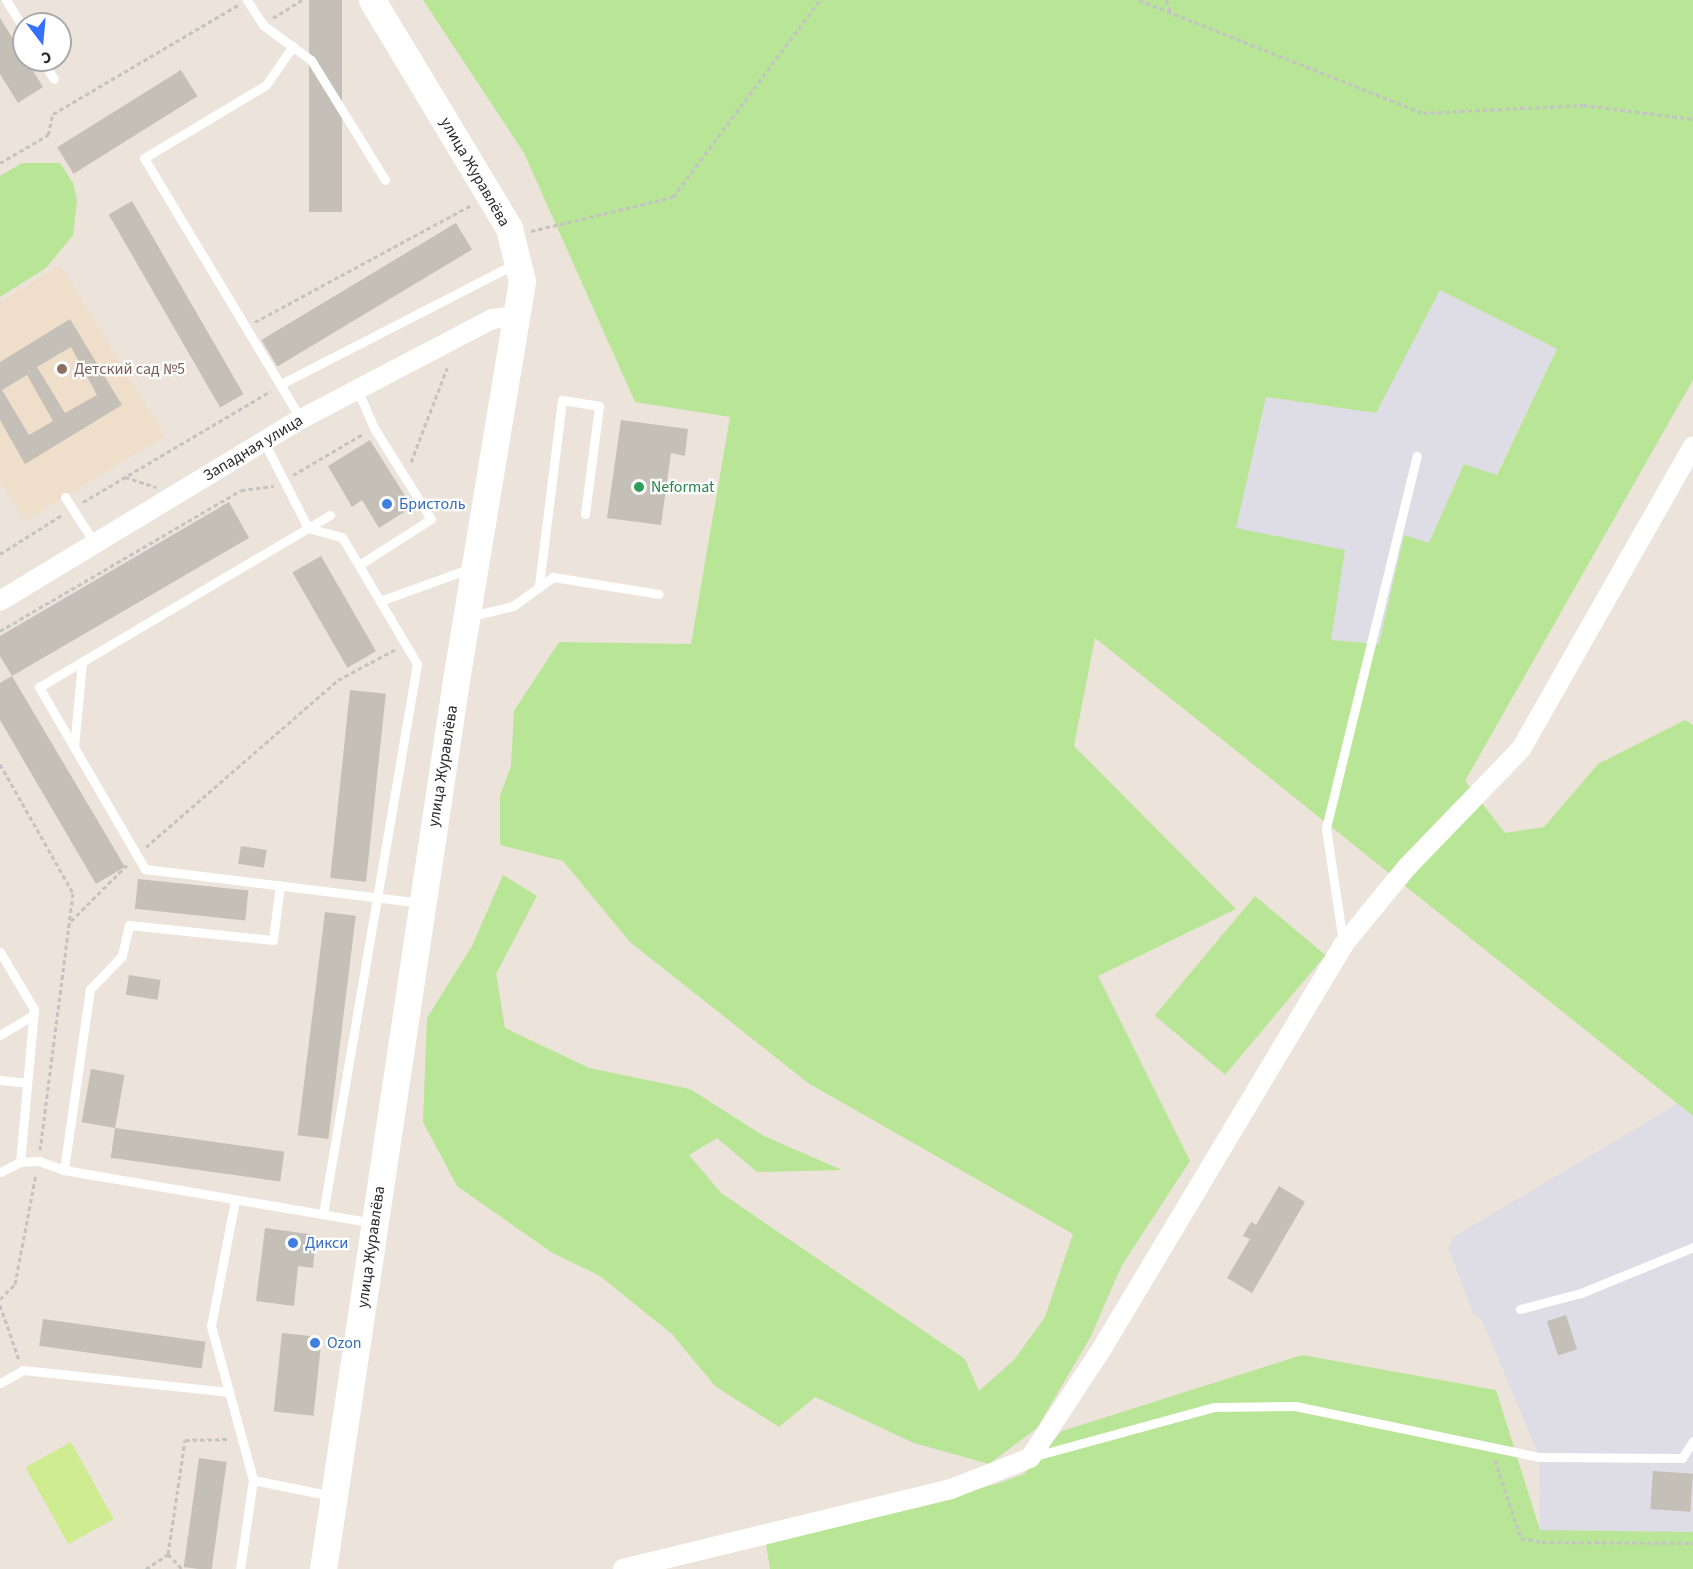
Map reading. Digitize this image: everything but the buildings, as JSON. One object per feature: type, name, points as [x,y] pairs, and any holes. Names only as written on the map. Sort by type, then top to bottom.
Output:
[{"type":"street","name":"улица Журавлёва","points":[[323,1569],[466,617],[522,281],[512,235],[372,0]]},
{"type":"street","name":"Западная улица","points":[[1,596],[95,544],[301,419],[492,319],[515,316]]},
{"type":"street","points":[[623,1569],[655,1565],[951,1489],[1030,1458],[1095,1359],[1343,945],[1408,866],[1521,749],[1693,446]]},
{"type":"lane","points":[[247,0],[263,24],[310,60],[385,180]]},
{"type":"lane","points":[[293,46],[267,85],[144,158],[301,419]]},
{"type":"lane","points":[[50,72],[54,79]]},
{"type":"lane","points":[[281,384],[519,261]]},
{"type":"lane","points":[[357,389],[374,428],[431,519],[359,565]]},
{"type":"lane","points":[[539,585],[562,400],[599,406],[585,514]]},
{"type":"lane","points":[[264,442],[281,482],[308,528],[342,537],[417,664],[323,1214]]},
{"type":"lane","points":[[1343,945],[1326,828],[1417,456]]},
{"type":"lane","points":[[65,497],[95,544]]},
{"type":"lane","points":[[330,515],[39,687],[145,869],[422,903]]},
{"type":"lane","points":[[380,601],[474,567]]},
{"type":"lane","points":[[466,617],[513,606],[530,597],[539,585],[553,577],[659,594]]},
{"type":"lane","points":[[74,747],[82,662]]},
{"type":"lane","points":[[64,1170],[90,989],[122,956],[129,925],[273,940],[280,885]]},
{"type":"lane","points":[[0,952],[32,1006],[33,1016],[20,1161]]},
{"type":"lane","points":[[0,1035],[33,1016]]},
{"type":"lane","points":[[0,1080],[27,1083]]},
{"type":"lane","points":[[0,1172],[20,1161],[39,1161],[64,1170],[375,1223]]},
{"type":"lane","points":[[235,1200],[211,1326],[253,1480],[240,1569]]},
{"type":"lane","points":[[1520,1309],[1581,1293],[1693,1246]]},
{"type":"lane","points":[[0,1383],[22,1370],[228,1392]]},
{"type":"lane","points":[[1030,1458],[1214,1407],[1295,1406],[1539,1456],[1682,1458],[1693,1441]]},
{"type":"lane","points":[[253,1480],[335,1496]]},
{"type":"path","points":[[0,163],[48,135],[53,114],[247,0]]},
{"type":"path","points":[[263,24],[302,0]]},
{"type":"path","points":[[512,235],[673,197],[820,0]]},
{"type":"path","points":[[1139,0],[1423,113],[1583,105],[1693,119]]},
{"type":"path","points":[[1166,0],[1172,13]]},
{"type":"path","points":[[246,328],[477,201]]},
{"type":"path","points":[[405,477],[447,368]]},
{"type":"path","points":[[0,554],[72,508],[281,384]]},
{"type":"path","points":[[0,630],[242,490],[267,490],[374,428]]},
{"type":"path","points":[[124,477],[177,494]]},
{"type":"path","points":[[70,923],[137,855],[338,680],[405,644]]},
{"type":"path","points":[[0,764],[73,893],[39,1161],[15,1284],[0,1299]]},
{"type":"path","points":[[0,1305],[22,1370]]},
{"type":"path","points":[[146,1569],[168,1554],[185,1440],[241,1439]]},
{"type":"path","points":[[1496,1448],[1494,1466],[1521,1538],[1542,1542],[1693,1543]]},
{"type":"path","points":[[168,1554],[182,1569]]},
{"type":"shaded area","name":"Детский сад №5","points":[[60,265],[165,436],[25,521],[0,481],[0,302]]},
{"type":"shaded area","points":[[1440,290],[1557,349],[1496,475],[1464,464],[1429,543],[1404,535],[1380,644],[1331,641],[1236,528],[1266,397],[1376,413]]},
{"type":"shaded area","points":[[1677,1104],[1693,1116],[1693,1532],[1540,1530],[1539,1456],[1482,1320],[1473,1313],[1448,1248],[1454,1237]]},
{"type":"green space","points":[[423,0],[1693,0],[1693,380],[1465,781],[1505,833],[1544,827],[1598,764],[1685,720],[1693,725],[1693,1116],[1095,638],[1074,746],[1236,909],[1098,976],[1190,1161],[1122,1265],[1090,1338],[1037,1428],[989,1464],[914,1443],[815,1397],[779,1427],[715,1386],[672,1334],[600,1276],[551,1252],[457,1186],[423,1122],[427,1018],[472,946],[503,875],[537,896],[496,974],[505,1028],[589,1068],[690,1089],[764,1136],[842,1170],[757,1172],[717,1138],[689,1155],[721,1193],[965,1359],[979,1391],[1014,1360],[1045,1317],[1073,1234],[808,1083],[630,942],[563,861],[500,845],[500,796],[511,766],[514,711],[559,642],[691,644],[730,417],[635,402],[524,153]],"holes":[[[1440,290],[1557,349],[1497,475],[1464,464],[1429,543],[1404,535],[1379,644],[1331,640],[1345,550],[1236,528],[1266,397],[1376,413]]]},
{"type":"green space","points":[[22,163],[60,163],[73,183],[77,200],[73,235],[46,268],[0,297],[0,176]]},
{"type":"green space","points":[[1255,896],[1325,955],[1225,1075],[1155,1016]]},
{"type":"green space","points":[[1302,1355],[1496,1390],[1540,1530],[1693,1532],[1693,1569],[770,1569],[766,1544],[996,1484],[1024,1474],[1062,1431]]},
{"type":"green space","points":[[71,1442],[114,1519],[68,1544],[26,1467]]},
{"type":"place","name":"Детский сад №5","points":[[62,369]]},
{"type":"place","name":"Neformat","points":[[639,487]]},
{"type":"place","name":"Бристоль","points":[[387,504]]},
{"type":"place","name":"Дикси","points":[[293,1243]]},
{"type":"place","name":"Ozon","points":[[315,1343]]}]
